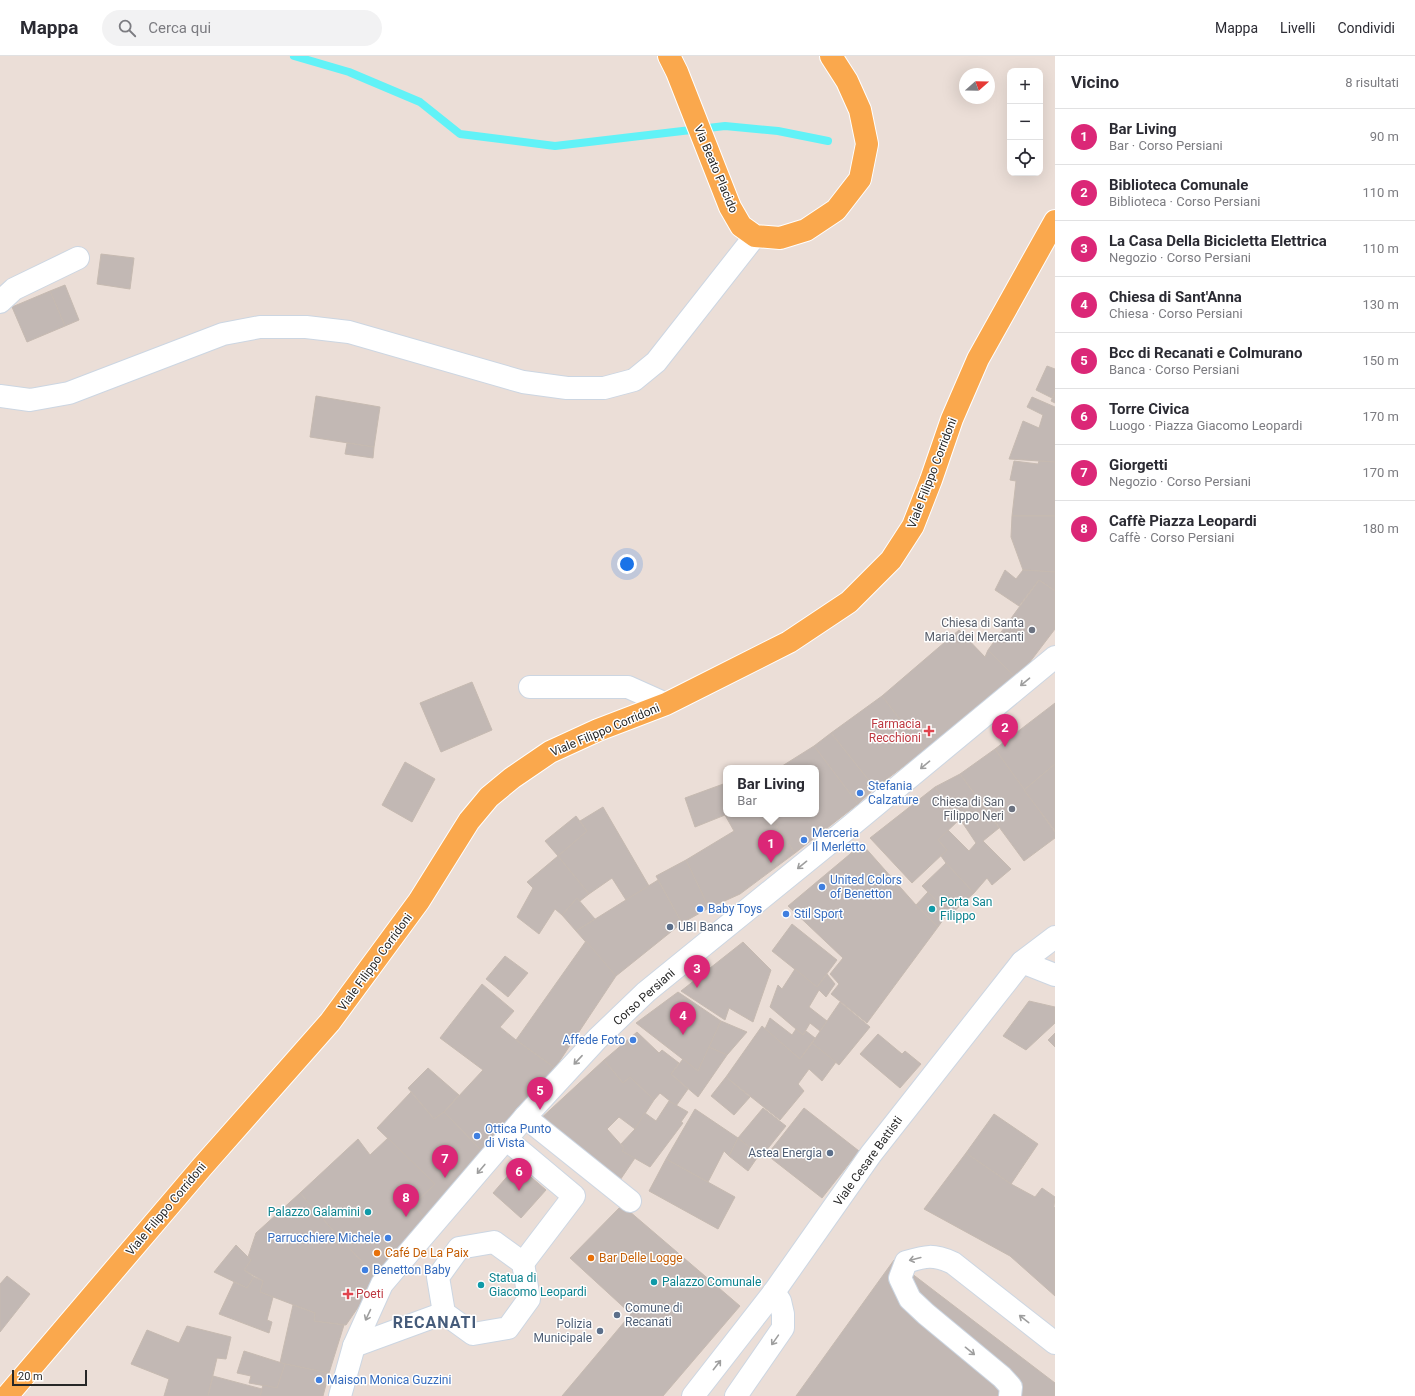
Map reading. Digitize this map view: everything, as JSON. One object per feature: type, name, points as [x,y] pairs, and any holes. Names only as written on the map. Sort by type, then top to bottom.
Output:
[{"type":"main road","points":[[755,236],[780,238],[806,230],[836,210],[860,179],[867,144],[860,110],[847,81],[831,56]]},
{"type":"main road","name":"Via Beato Placido","points":[[673,64],[730,207],[742,226],[755,236]]},
{"type":"main road","name":"Viale Filippo Corridoni","points":[[7,1396],[202,1167],[330,1022],[419,902],[469,821],[489,797],[512,778],[550,752],[598,730],[666,704],[789,642],[849,602],[891,560],[912,526],[931,480],[952,419],[978,359],[1055,221]]},
{"type":"street","points":[[0,396],[30,400],[69,393],[223,334],[260,327],[306,327],[349,332],[523,382],[566,388],[604,388],[634,380],[656,362],[755,236]]},
{"type":"street","points":[[0,302],[14,289],[78,258]]},
{"type":"street","name":"Corso Persiani","points":[[340,1396],[354,1346],[382,1284],[525,1117],[598,1039],[646,992],[1055,657]]},
{"type":"street","points":[[530,687],[628,688],[666,704]]},
{"type":"street","name":"Viale Cesare Battisti","points":[[693,1396],[774,1292],[871,1154],[1022,962],[1055,937]]},
{"type":"street","points":[[1022,962],[1055,975]]},
{"type":"street","points":[[525,1117],[630,1201]]},
{"type":"street","points":[[506,1139],[574,1196],[523,1264]]},
{"type":"street","points":[[494,1242],[523,1264],[529,1299],[508,1328],[473,1334],[444,1313],[438,1277],[459,1248],[494,1242]]},
{"type":"street","points":[[1010,1396],[1011,1387],[1002,1377],[910,1299],[900,1278],[906,1262],[927,1256],[940,1257],[953,1263],[1055,1343]]},
{"type":"street","points":[[736,1396],[783,1328],[783,1314],[780,1302],[774,1292]]},
{"type":"street","points":[[354,1346],[444,1313]]},
{"type":"building","points":[[101,254],[134,258],[130,289],[97,284]]},
{"type":"building","points":[[65,285],[79,320],[65,326],[50,291]]},
{"type":"building","points":[[50,291],[65,326],[27,342],[12,307]]},
{"type":"building","points":[[1047,366],[1055,369],[1055,392],[1052,398],[1036,390]]},
{"type":"building","points":[[1055,392],[1055,403],[1051,401]]},
{"type":"building","points":[[316,396],[380,407],[374,447],[310,437]]},
{"type":"building","points":[[1032,397],[1055,407],[1055,462],[1009,459],[1023,421],[1039,428],[1043,415],[1027,407]]},
{"type":"building","points":[[347,443],[374,447],[373,458],[345,454]]},
{"type":"building","points":[[1014,461],[1038,464],[1039,461],[1055,462],[1055,516],[1012,516],[1016,481],[1010,480]]},
{"type":"building","points":[[1012,516],[1055,516],[1055,572],[1023,570],[1011,537]]},
{"type":"building","points":[[1005,570],[1016,579],[1023,570],[1055,572],[1055,591],[1039,580],[1019,606],[995,590]]},
{"type":"building","points":[[1039,580],[1055,591],[1055,629],[1017,679],[988,650]]},
{"type":"building","points":[[959,630],[985,657],[988,650],[1017,679],[924,751],[882,696]]},
{"type":"building","points":[[472,682],[492,730],[441,752],[420,703]]},
{"type":"building","points":[[882,696],[924,751],[875,788],[831,733]]},
{"type":"building","points":[[1055,703],[1055,764],[1024,790],[995,749]]},
{"type":"building","points":[[831,733],[875,788],[858,804],[814,746]]},
{"type":"building","points":[[814,746],[858,804],[795,853],[772,819],[775,817],[819,817],[819,765],[784,765]]},
{"type":"building","name":"Chiesa di San Filippo Neri","points":[[995,749],[1055,832],[1055,838],[1024,861],[960,774]]},
{"type":"building","points":[[405,762],[435,779],[412,822],[382,805]]},
{"type":"building","points":[[1055,764],[1055,831],[1024,790]]},
{"type":"building","points":[[960,774],[999,828],[983,841],[1011,869],[992,885],[987,878],[974,893],[941,856],[947,850],[938,840],[948,830],[969,851],[976,843],[960,819],[935,787]]},
{"type":"building","points":[[723,784],[723,816],[695,827],[685,798]]},
{"type":"building","points":[[935,787],[960,819],[938,840],[947,850],[912,883],[870,838]]},
{"type":"building","points":[[603,807],[649,886],[626,900],[612,878],[589,894],[558,856],[587,831],[580,821]]},
{"type":"building","points":[[576,816],[587,831],[558,856],[545,841]]},
{"type":"building","points":[[726,817],[775,817],[772,819],[795,853],[740,894],[709,908],[686,860],[734,831]]},
{"type":"building","points":[[862,844],[916,905],[938,927],[867,1023],[831,994],[839,984],[830,974],[843,958],[788,906]]},
{"type":"building","points":[[558,856],[589,894],[580,901],[577,898],[562,915],[555,909],[539,934],[517,917],[533,888],[527,882]]},
{"type":"building","points":[[686,860],[709,908],[682,923],[656,876]]},
{"type":"building","points":[[946,863],[974,893],[950,915],[922,886]]},
{"type":"building","points":[[658,880],[682,923],[616,976],[576,931]]},
{"type":"building","name":"Porta San Filippo","points":[[928,892],[948,913],[938,927],[916,905]]},
{"type":"building","points":[[577,898],[595,919],[576,931],[562,915]]},
{"type":"building","points":[[792,924],[837,960],[817,987],[772,951]]},
{"type":"building","points":[[586,941],[616,976],[555,1068],[516,1040]]},
{"type":"building","points":[[743,942],[771,970],[753,1022],[729,1008],[725,1020],[681,991]]},
{"type":"building","points":[[505,956],[528,973],[508,997],[486,979]]},
{"type":"building","points":[[795,969],[817,987],[827,974],[835,984],[826,997],[819,990],[809,1007],[827,1021],[820,1031],[810,1023],[803,1035],[770,1007],[778,985],[782,989]]},
{"type":"building","points":[[482,984],[514,1011],[500,1027],[555,1068],[486,1155],[444,1112],[483,1070],[440,1038]]},
{"type":"building","points":[[678,992],[721,1021],[698,1071],[636,1023]]},
{"type":"building","points":[[1029,1001],[1055,1007],[1055,1023],[1026,1050],[1003,1036]]},
{"type":"building","points":[[840,1002],[870,1027],[839,1065],[812,1043]]},
{"type":"building","points":[[770,1018],[792,1035],[796,1029],[803,1035],[806,1031],[815,1038],[800,1059],[765,1029]]},
{"type":"building","points":[[721,1021],[747,1032],[727,1055],[709,1047]]},
{"type":"building","points":[[762,1026],[800,1059],[812,1043],[836,1062],[822,1081],[809,1069],[798,1084],[804,1091],[780,1120],[726,1077]]},
{"type":"building","points":[[637,1032],[659,1053],[662,1050],[679,1063],[671,1074],[688,1089],[676,1106],[660,1093],[654,1100],[630,1077],[623,1083],[604,1060]]},
{"type":"building","points":[[1055,1033],[1055,1047],[1048,1040]]},
{"type":"building","points":[[878,1034],[902,1054],[905,1051],[921,1064],[900,1088],[860,1054]]},
{"type":"building","points":[[709,1047],[727,1055],[698,1097],[671,1074],[683,1059],[698,1071]]},
{"type":"building","points":[[604,1060],[623,1083],[630,1077],[654,1100],[635,1129],[619,1117],[607,1129],[624,1148],[622,1151],[635,1158],[616,1186],[537,1122]]},
{"type":"building","points":[[428,1068],[459,1095],[444,1112],[434,1119],[408,1088]]},
{"type":"building","points":[[726,1077],[750,1097],[734,1115],[711,1096]]},
{"type":"building","points":[[411,1092],[434,1119],[444,1112],[484,1153],[426,1219],[413,1205],[435,1184],[377,1128]]},
{"type":"building","points":[[669,1101],[688,1112],[681,1122],[683,1123],[650,1167],[622,1151],[624,1148],[621,1144],[635,1129],[645,1113],[656,1121]]},
{"type":"building","points":[[763,1108],[786,1126],[761,1157],[738,1138]]},
{"type":"building","points":[[804,1108],[859,1151],[822,1198],[767,1155]]},
{"type":"building","points":[[695,1109],[738,1138],[729,1156],[724,1151],[708,1182],[666,1159]]},
{"type":"building","points":[[994,1114],[1038,1144],[1011,1184],[966,1153]]},
{"type":"building","name":"Palazzo Galamini","points":[[388,1138],[435,1184],[413,1205],[426,1219],[378,1278],[344,1243],[300,1193],[358,1139],[370,1155]]},
{"type":"building","points":[[738,1138],[759,1155],[748,1171],[729,1156]]},
{"type":"building","points":[[966,1153],[1011,1184],[1035,1197],[1042,1188],[1055,1197],[1055,1296],[1010,1256],[924,1209]]},
{"type":"building","points":[[666,1159],[735,1197],[718,1229],[649,1191]]},
{"type":"building","points":[[517,1165],[546,1190],[521,1218],[493,1193]]},
{"type":"building","points":[[300,1193],[344,1243],[378,1278],[346,1325],[314,1321],[315,1313],[260,1292],[263,1281],[244,1270],[251,1260],[248,1257],[256,1233]]},
{"type":"building","name":"Palazzo Comunale","points":[[622,1205],[740,1306],[663,1396],[562,1396],[631,1314],[570,1258]]},
{"type":"building","points":[[236,1245],[251,1260],[244,1270],[254,1277],[247,1288],[214,1272]]},
{"type":"building","points":[[894,1260],[1055,1383],[1055,1396],[796,1396]]},
{"type":"building","points":[[7,1276],[30,1294],[0,1332],[0,1284]]},
{"type":"building","points":[[254,1277],[263,1281],[260,1292],[273,1297],[267,1320],[272,1322],[269,1333],[219,1314],[234,1282],[247,1288]]},
{"type":"building","points":[[293,1305],[315,1313],[314,1321],[344,1325],[329,1373],[280,1363]]},
{"type":"building","points":[[187,1326],[231,1337],[226,1359],[217,1358],[208,1396],[164,1396],[169,1379],[131,1364],[147,1330],[179,1343]]},
{"type":"building","points":[[244,1351],[285,1364],[277,1388],[249,1383],[251,1376],[237,1373]]},
{"type":"building","points":[[285,1364],[329,1373],[323,1396],[260,1396],[263,1385],[277,1388]]},
{"type":"building","points":[[213,1376],[262,1389],[260,1396],[208,1396]]},
{"type":"waterway","points":[[294,56],[349,72],[420,102],[460,134],[555,146],[725,126],[778,131],[828,141]]},
{"type":"place","name":"Chiesa di Santa Maria dei Mercanti","points":[[1032,630]]},
{"type":"place","name":"Farmacia Recchioni","points":[[929,731]]},
{"type":"place","name":"Biblioteca Comunale","points":[[1005,747]]},
{"type":"place","name":"Stefania Calzature","points":[[860,793]]},
{"type":"place","name":"Chiesa di San Filippo Neri","points":[[1012,809]]},
{"type":"place","name":"Merceria Il Merletto","points":[[804,840]]},
{"type":"place","name":"Bar Living","points":[[771,863]]},
{"type":"place","name":"United Colors of Benetton","points":[[822,887]]},
{"type":"place","name":"Baby Toys","points":[[700,909]]},
{"type":"place","name":"Porta San Filippo","points":[[932,909]]},
{"type":"place","name":"Stil Sport","points":[[786,914]]},
{"type":"place","name":"UBI Banca","points":[[670,927]]},
{"type":"place","name":"La Casa Della Bicicletta Elettrica","points":[[697,988]]},
{"type":"place","name":"Chiesa di Sant'Anna","points":[[683,1035]]},
{"type":"place","name":"Affede Foto","points":[[633,1040]]},
{"type":"place","name":"Bcc di Recanati e Colmurano","points":[[540,1110]]},
{"type":"place","name":"Ottica Punto di Vista","points":[[477,1136]]},
{"type":"place","name":"Astea Energia","points":[[830,1153]]},
{"type":"place","name":"Giorgetti","points":[[445,1178]]},
{"type":"place","name":"Torre Civica","points":[[519,1191]]},
{"type":"place","name":"Palazzo Galamini","points":[[368,1212]]},
{"type":"place","name":"Caffè Piazza Leopardi","points":[[406,1217]]},
{"type":"place","name":"Parrucchiere Michele","points":[[388,1238]]},
{"type":"place","name":"Café De La Paix","points":[[377,1253]]},
{"type":"place","name":"Bar Delle Logge","points":[[591,1258]]},
{"type":"place","name":"Benetton Baby","points":[[365,1270]]},
{"type":"place","name":"Palazzo Comunale","points":[[654,1282]]},
{"type":"place","name":"Statua di Giacomo Leopardi","points":[[481,1285]]},
{"type":"place","name":"Poeti","points":[[348,1294]]},
{"type":"place","name":"Comune di Recanati","points":[[617,1315]]},
{"type":"place","name":"Polizia Municipale","points":[[600,1331]]},
{"type":"place","name":"Maison Monica Guzzini","points":[[319,1380]]},
{"type":"district","name":"RECANATI","points":[[435,1322]]}]
